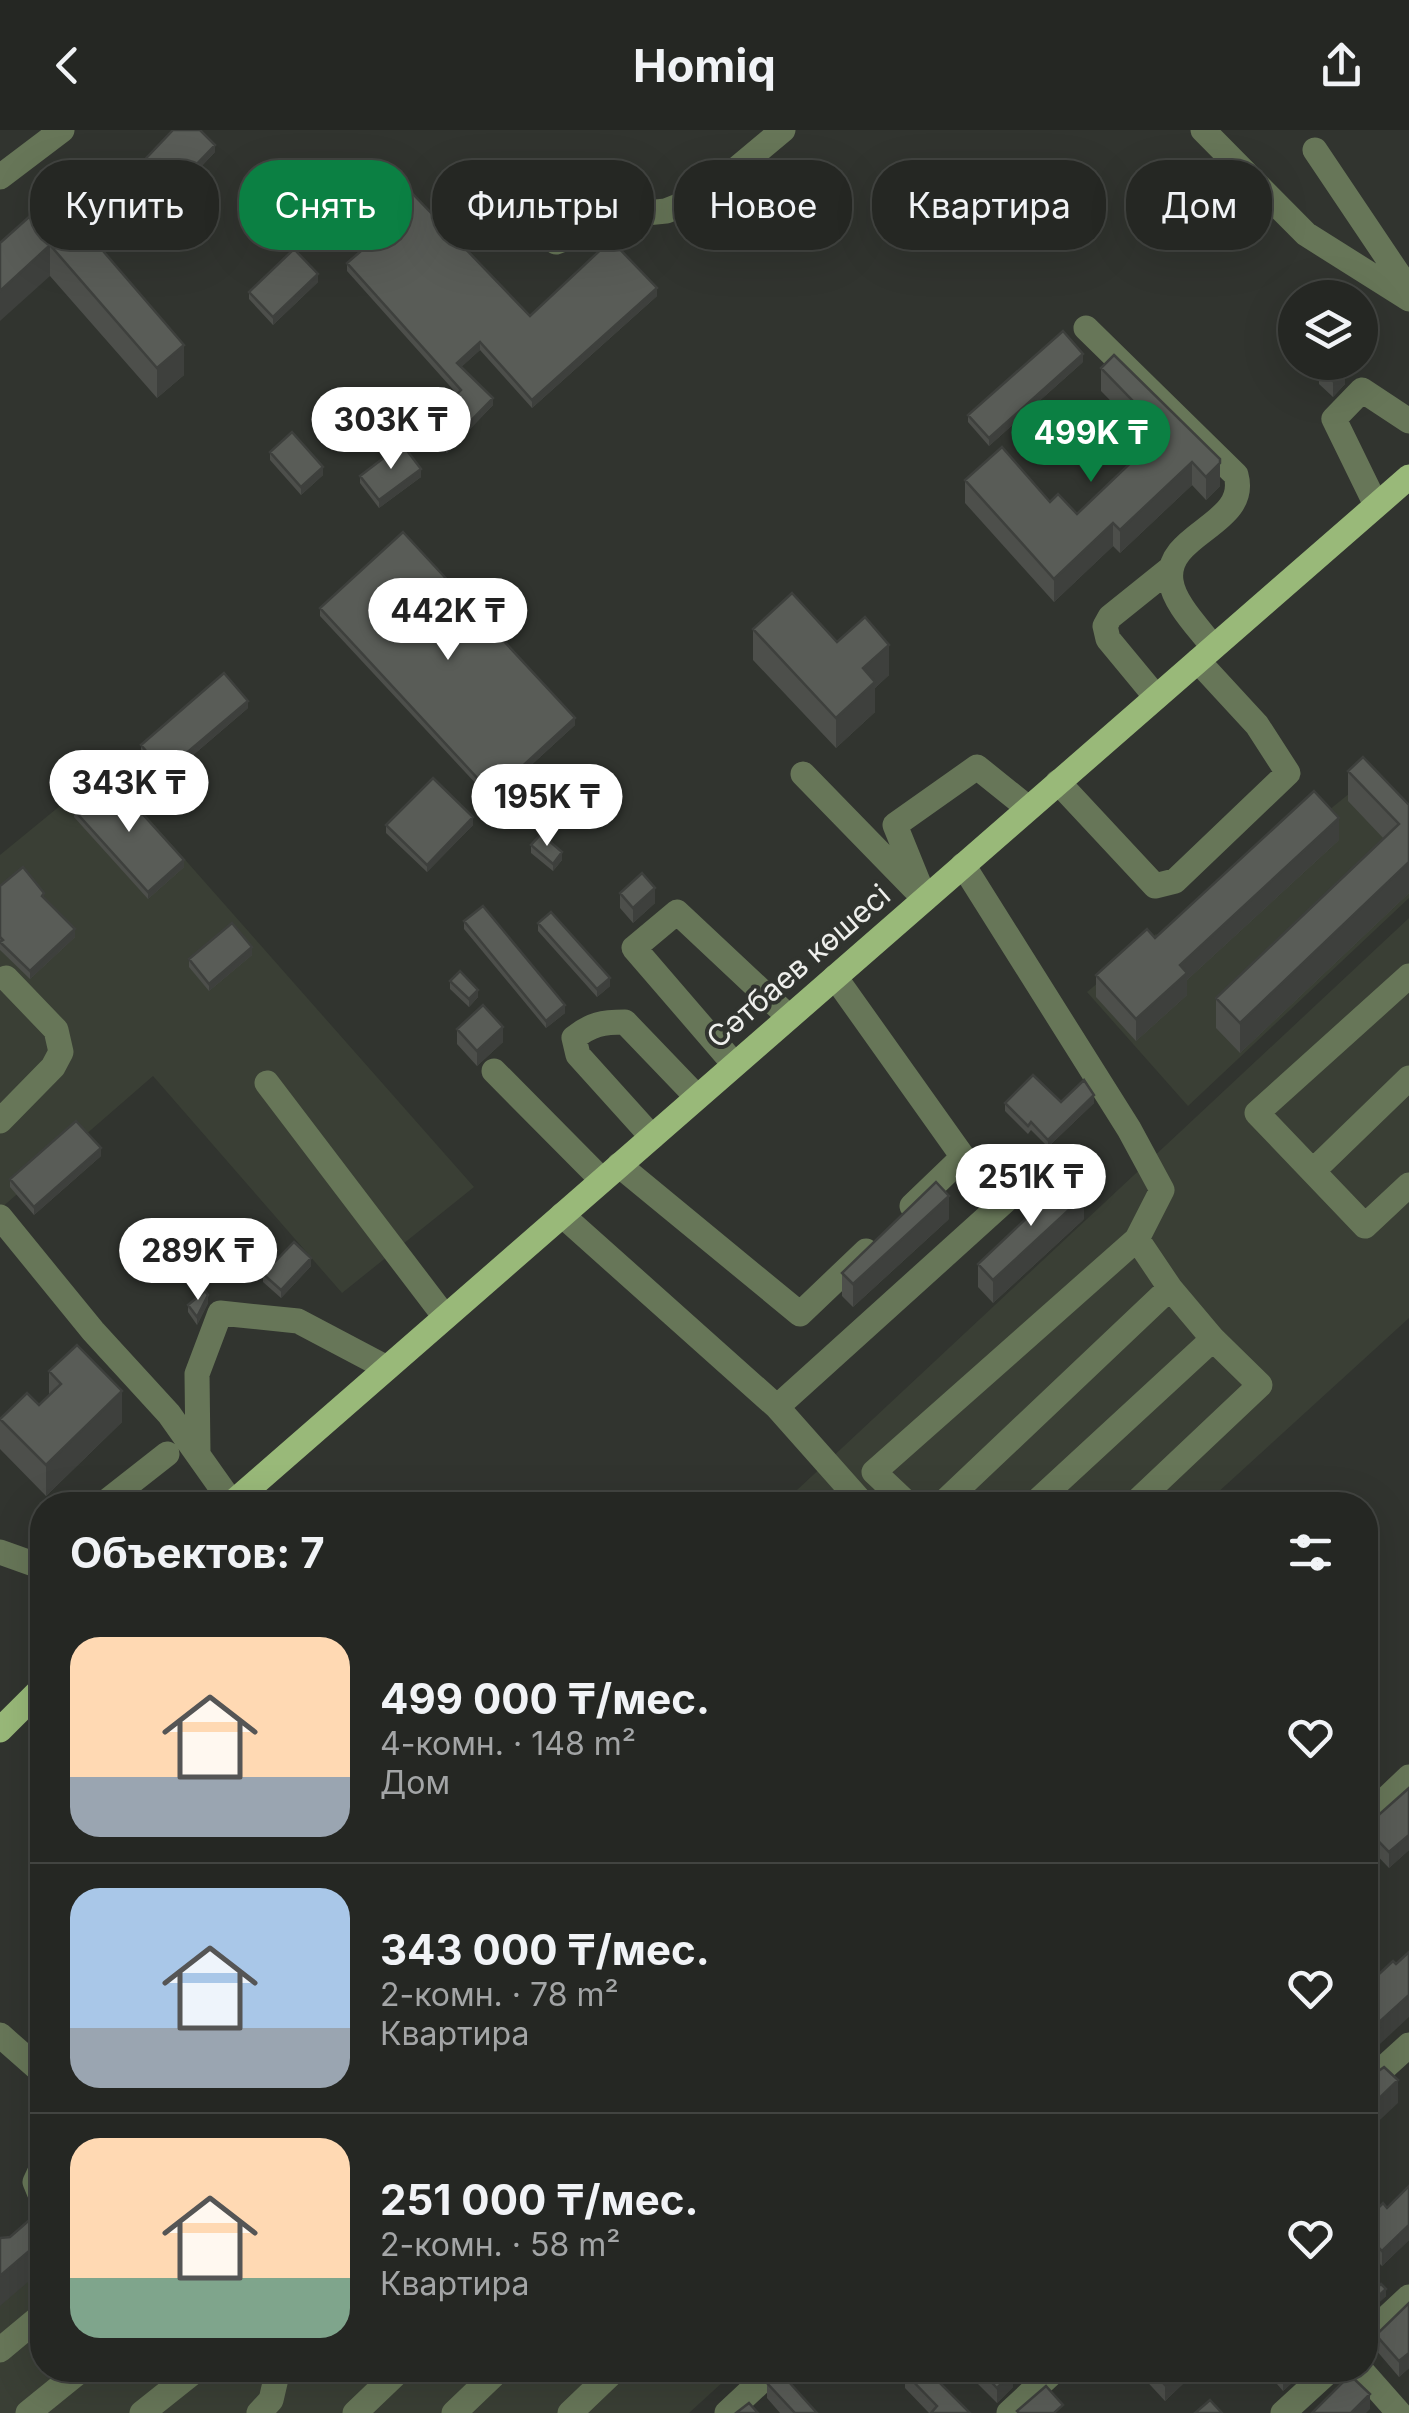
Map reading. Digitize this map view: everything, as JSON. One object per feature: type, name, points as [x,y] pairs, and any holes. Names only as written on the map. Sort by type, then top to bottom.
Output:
[{"type":"main road","name":"Сәтбаев көшесі","points":[[245,1492],[1409,476]]},
{"type":"main road","points":[[0,1730],[30,1700]]},
{"type":"street","points":[[0,177],[62,130]]},
{"type":"street","points":[[654,212],[704,196],[784,130]]},
{"type":"street","points":[[1203,130],[1306,234],[1409,300]]},
{"type":"street","points":[[1315,150],[1409,290]]},
{"type":"street","points":[[1086,328],[1236,475],[1239,486],[1232,507],[1182,550],[1171,568],[1104,626],[1108,639],[1156,697]]},
{"type":"street","points":[[1376,505],[1334,419],[1362,390],[1409,421]]},
{"type":"street","points":[[1058,782],[1155,886],[1175,881],[1288,772],[1205,654],[1174,593],[1171,568]]},
{"type":"street","points":[[925,898],[895,824],[977,767],[1028,808]]},
{"type":"street","points":[[803,774],[925,898]]},
{"type":"street","points":[[895,1492],[874,1472],[1137,1239],[1162,1190],[1129,1129],[963,865]]},
{"type":"street","points":[[734,1064],[634,948],[677,912],[789,1017]]},
{"type":"street","points":[[1409,976],[1257,1113],[1365,1226],[1409,1185]]},
{"type":"street","points":[[494,1071],[611,1172],[800,1314],[963,1157],[835,977]]},
{"type":"street","points":[[0,1121],[53,1067],[61,1052],[56,1030],[6,978]]},
{"type":"street","points":[[652,1137],[578,1054],[574,1038],[602,1022],[624,1022],[698,1097]]},
{"type":"street","points":[[1313,1171],[1409,1078]]},
{"type":"street","points":[[267,1084],[444,1317]]},
{"type":"street","points":[[777,1407],[1036,1174]]},
{"type":"street","points":[[562,1214],[777,1407],[852,1492]]},
{"type":"street","points":[[0,1218],[93,1331],[170,1414],[223,1492]]},
{"type":"street","points":[[1137,1239],[1170,1288],[1213,1339],[1260,1385],[1147,1492]]},
{"type":"street","points":[[954,1492],[1170,1288]]},
{"type":"street","points":[[198,1454],[196,1374],[220,1313],[298,1321],[387,1368]]},
{"type":"street","points":[[1047,1492],[1213,1339]]},
{"type":"street","points":[[119,1492],[167,1454]]},
{"type":"street","points":[[0,1552],[30,1559]]},
{"type":"street","points":[[1378,1807],[1409,1777]]},
{"type":"street","points":[[1,2037],[30,2062]]},
{"type":"street","points":[[1378,2073],[1409,2045]]},
{"type":"street","points":[[1378,2326],[1409,2297]]},
{"type":"street","points":[[0,2350],[30,2324]]},
{"type":"street","points":[[28,2413],[65,2382]]},
{"type":"street","points":[[142,2413],[181,2382]]},
{"type":"street","points":[[259,2413],[272,2400],[276,2382]]},
{"type":"street","points":[[355,2413],[387,2382]]},
{"type":"street","points":[[454,2413],[487,2382]]},
{"type":"street","points":[[570,2413],[602,2382]]},
{"type":"street","points":[[727,2413],[760,2382]]},
{"type":"street","points":[[1009,2413],[1043,2382]]},
{"type":"street","points":[[1283,2413],[1317,2382]]},
{"type":"street","points":[[1372,2382],[1399,2413]]},
{"type":"shaded area","points":[[105,769],[474,1187],[342,1293],[153,1076],[0,1209],[0,855]]},
{"type":"shaded area","points":[[1366,780],[1409,829],[1409,898],[1188,1106],[1087,992],[1156,934],[1164,944]]},
{"type":"shaded area","points":[[1409,918],[1409,1318],[1218,1492],[795,1492]]},
{"type":"shaded area","points":[[30,2267],[30,2382],[723,2382],[689,2413],[0,2413],[0,2292]]},
{"type":"building","points":[[173,130],[200,130],[215,145],[201,160],[144,160]]},
{"type":"building","points":[[412,193],[432,214],[432,250],[467,250],[530,316],[600,250],[621,250],[657,288],[532,400],[480,342],[457,363],[493,398],[447,445],[427,425],[461,390],[347,263],[362,250],[412,250]]},
{"type":"building","points":[[30,216],[30,250],[45,250],[0,291],[0,243]]},
{"type":"building","points":[[54,250],[102,250],[184,345],[157,368]]},
{"type":"building","points":[[293,250],[318,274],[273,317],[249,292]]},
{"type":"building","points":[[1063,331],[1083,354],[989,438],[968,415]]},
{"type":"building","points":[[1114,355],[1220,463],[1206,477],[1192,462],[1120,530],[1113,523],[1054,579],[965,480],[1002,447],[1050,502],[1058,494],[1077,514],[1163,432],[1101,368]]},
{"type":"building","points":[[292,432],[323,467],[301,487],[270,452]]},
{"type":"building","points":[[402,444],[421,469],[379,500],[360,476]]},
{"type":"building","points":[[403,532],[575,718],[492,794],[320,608]]},
{"type":"building","points":[[792,593],[837,642],[865,617],[889,645],[863,668],[875,682],[836,718],[753,629]]},
{"type":"building","points":[[224,673],[248,701],[164,772],[141,745]]},
{"type":"building","points":[[1363,757],[1409,805],[1409,862],[1240,1023],[1216,998],[1399,824],[1348,771]]},
{"type":"building","points":[[110,778],[184,860],[148,892],[74,810]]},
{"type":"building","points":[[433,778],[473,817],[427,865],[386,825]]},
{"type":"building","points":[[1314,791],[1339,818],[1180,965],[1187,973],[1136,1019],[1096,975],[1147,929],[1155,938]]},
{"type":"building","points":[[541,834],[562,852],[553,864],[531,845]]},
{"type":"building","points":[[23,867],[44,893],[42,896],[75,929],[30,971],[0,942],[0,886]]},
{"type":"building","points":[[642,873],[655,888],[633,908],[620,893]]},
{"type":"building","points":[[483,906],[565,1005],[546,1021],[464,921]]},
{"type":"building","points":[[551,912],[610,978],[597,989],[538,923]]},
{"type":"building","points":[[232,923],[252,947],[209,984],[189,959]]},
{"type":"building","points":[[460,971],[478,990],[469,999],[450,981]]},
{"type":"building","points":[[483,1005],[503,1027],[477,1051],[457,1029]]},
{"type":"building","points":[[1033,1075],[1061,1102],[1084,1080],[1094,1095],[1048,1140],[1005,1103]]},
{"type":"building","points":[[76,1121],[101,1148],[34,1207],[10,1179]]},
{"type":"building","points":[[1068,1179],[1084,1196],[993,1280],[978,1264]]},
{"type":"building","points":[[936,1182],[949,1196],[853,1284],[842,1273]]},
{"type":"building","points":[[294,1242],[311,1258],[281,1290],[263,1274]]},
{"type":"building","points":[[205,1291],[208,1295],[197,1317],[188,1305]]},
{"type":"building","points":[[77,1345],[122,1391],[46,1465],[0,1419],[27,1393],[39,1405],[61,1384],[49,1371]]},
{"type":"building","points":[[1409,1788],[1409,1835],[1389,1852],[1378,1841],[1378,1815]]},
{"type":"building","points":[[1409,1952],[1409,1995],[1378,2023],[1378,1975],[1393,1961],[1396,1964]]},
{"type":"building","points":[[1384,2067],[1398,2080],[1378,2099],[1378,2071]]},
{"type":"building","points":[[1409,2186],[1409,2225],[1382,2251],[1378,2247],[1378,2208],[1383,2203],[1387,2208]]},
{"type":"building","points":[[30,2220],[30,2250],[0,2276],[0,2238],[10,2237]]},
{"type":"building","points":[[1409,2303],[1409,2353],[1399,2361],[1378,2333]]},
{"type":"building","points":[[789,2382],[817,2413],[795,2413],[767,2383]]},
{"type":"building","points":[[914,2382],[939,2382],[970,2413],[931,2413],[937,2406]]},
{"type":"building","points":[[1343,2382],[1357,2382],[1370,2394],[1351,2413],[1312,2413]]},
{"type":"building","points":[[1046,2386],[1063,2405],[1054,2413],[1017,2411]]},
{"type":"building","points":[[1210,2400],[1222,2413],[1195,2413]]},
{"type":"building","points":[[749,2403],[758,2413],[736,2413]]}]
